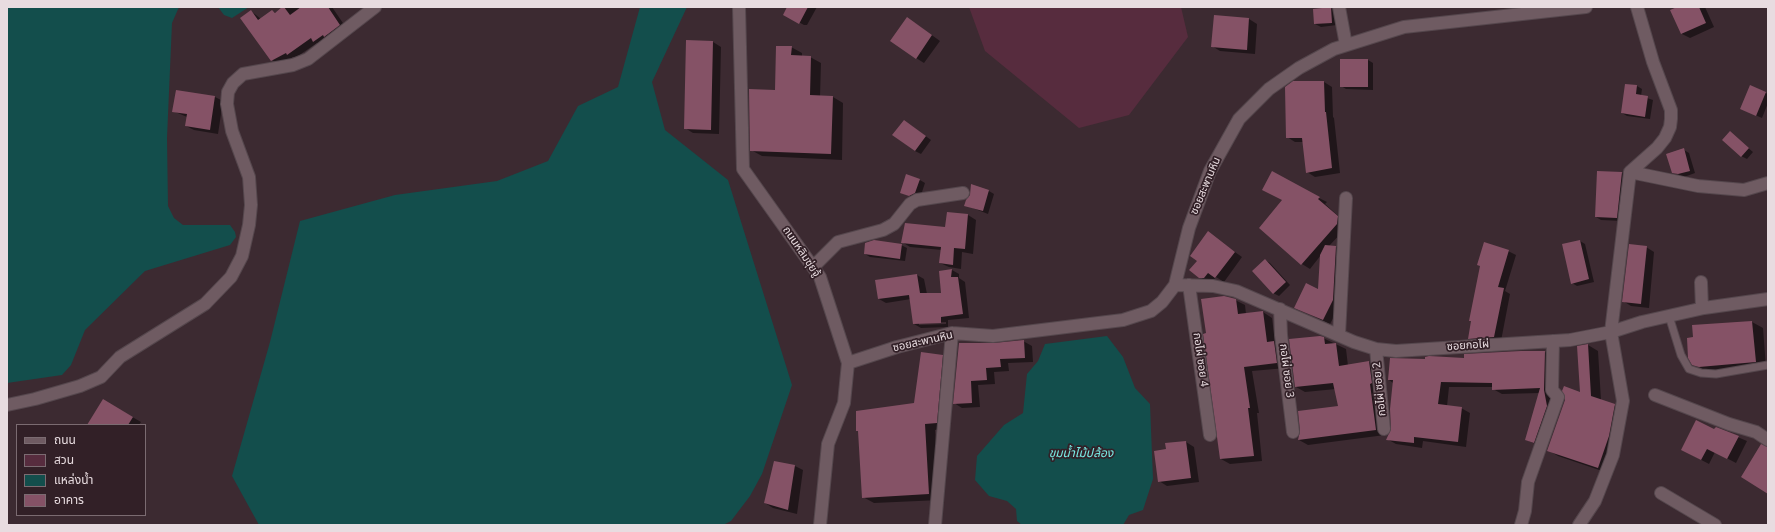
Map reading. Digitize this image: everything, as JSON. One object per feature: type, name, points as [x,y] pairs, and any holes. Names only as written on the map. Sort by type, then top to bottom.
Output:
[{"type":"street","points":[[7,405],[35,399],[80,386],[100,377],[120,357],[205,304],[231,277],[242,256],[250,225],[251,205],[249,177],[232,131],[226,104],[228,92],[232,83],[243,74],[293,65],[308,59],[375,7]]},
{"type":"street","name":"ถนนหลิมซุ่ยจู้","points":[[739,7],[743,169],[820,277],[848,363],[844,403],[828,444],[820,525]]},
{"type":"street","points":[[1339,7],[1346,45]]},
{"type":"street","name":"ซอยสะพานหิน","points":[[848,363],[897,346],[952,333],[993,336],[1123,320],[1151,311],[1162,302],[1175,285],[1188,228],[1210,171],[1239,119],[1269,89],[1299,68],[1334,49],[1404,26],[1586,7]]},
{"type":"street","points":[[1579,525],[1595,501],[1613,454],[1623,401],[1611,332],[1630,172],[1661,143],[1670,127],[1672,119],[1671,110],[1653,62],[1636,7]]},
{"type":"street","points":[[1630,172],[1698,186],[1744,190],[1768,183]]},
{"type":"street","points":[[813,267],[838,242],[883,230],[894,224],[910,204],[917,200],[964,193]]},
{"type":"street","points":[[1339,335],[1346,198]]},
{"type":"street","points":[[1701,282],[1702,308]]},
{"type":"street","name":"ซอยกอไผ่","points":[[1175,285],[1213,286],[1236,291],[1339,335],[1376,349],[1396,351],[1553,341],[1611,332],[1702,308],[1768,299]]},
{"type":"street","name":"กอไผ่ ซอย 4","points":[[1189,285],[1210,435]]},
{"type":"street","name":"กอไผ่ ซอย 3","points":[[1280,309],[1281,335],[1293,432]]},
{"type":"street","points":[[935,525],[952,333]]},
{"type":"street","points":[[1520,525],[1525,511],[1528,482],[1558,397],[1552,390],[1553,341]]},
{"type":"street","name":"กอไผ่ ซอย 2","points":[[1376,349],[1384,429]]},
{"type":"street","points":[[1655,395],[1729,424],[1756,432],[1768,440]]},
{"type":"street","points":[[1661,493],[1715,525]]},
{"type":"lane","points":[[1669,316],[1681,355],[1689,369],[1701,373],[1716,374],[1768,365]]},
{"type":"green space","points":[[969,7],[1181,7],[1188,37],[1129,115],[1079,128],[985,51]]},
{"type":"water","points":[[7,7],[179,7],[172,23],[167,138],[168,206],[174,218],[183,225],[230,225],[235,232],[236,237],[230,245],[145,271],[85,330],[71,365],[62,375],[7,383]]},
{"type":"water","points":[[218,7],[249,7],[232,18],[224,15]]},
{"type":"water","points":[[640,7],[687,7],[652,82],[665,130],[728,180],[792,385],[762,474],[750,496],[731,521],[723,525],[259,525],[232,476],[270,342],[300,221],[395,195],[497,181],[548,161],[578,106],[618,87]]},
{"type":"water","name":"ขุมน้ำไม้ปล้อง","points":[[1107,336],[1123,357],[1135,388],[1150,404],[1153,479],[1143,510],[1129,515],[1123,525],[1022,525],[1017,521],[1016,509],[1007,501],[989,496],[975,480],[977,456],[1004,425],[1023,413],[1027,374],[1038,361],[1045,344]]},
{"type":"building","points":[[284,7],[290,15],[301,7],[328,7],[340,25],[324,37],[323,35],[313,42],[311,38],[287,55],[286,53],[271,61],[240,18],[251,10],[258,20],[272,10],[275,13]]},
{"type":"building","points":[[787,7],[808,7],[799,24],[783,15]]},
{"type":"building","points":[[1331,7],[1332,23],[1314,24],[1313,9]]},
{"type":"building","points":[[1677,7],[1699,7],[1706,23],[1681,34],[1670,10]]},
{"type":"building","points":[[1214,15],[1249,18],[1247,50],[1211,47]]},
{"type":"building","points":[[907,17],[932,35],[916,59],[890,41]]},
{"type":"building","points":[[686,40],[713,41],[711,130],[684,129]]},
{"type":"building","points":[[776,46],[792,46],[791,55],[811,56],[810,95],[833,96],[831,154],[750,151],[749,89],[775,90]]},
{"type":"building","points":[[1340,59],[1368,59],[1368,87],[1340,87]]},
{"type":"building","points":[[1293,81],[1324,81],[1325,112],[1332,168],[1306,173],[1302,138],[1286,138],[1285,87]]},
{"type":"building","points":[[1625,84],[1637,85],[1636,94],[1648,96],[1645,117],[1621,113]]},
{"type":"building","points":[[1750,85],[1766,92],[1756,116],[1740,109]]},
{"type":"building","points":[[176,90],[215,96],[210,130],[185,126],[187,114],[172,112]]},
{"type":"building","points":[[904,120],[926,136],[915,151],[892,135]]},
{"type":"building","points":[[1730,131],[1749,148],[1741,157],[1722,140]]},
{"type":"building","points":[[1684,148],[1690,171],[1678,174],[1672,173],[1666,154]]},
{"type":"building","points":[[1272,171],[1320,197],[1318,199],[1338,216],[1337,224],[1301,265],[1259,228],[1282,200],[1262,190]]},
{"type":"building","points":[[1597,171],[1622,172],[1617,218],[1595,217]]},
{"type":"building","points":[[906,174],[920,179],[915,193],[909,196],[900,193]]},
{"type":"building","points":[[971,184],[989,190],[983,211],[964,206],[970,195]]},
{"type":"building","points":[[947,212],[968,214],[965,249],[954,248],[953,265],[939,263],[941,247],[901,243],[905,223],[945,227]]},
{"type":"building","points":[[1208,231],[1235,252],[1215,278],[1208,273],[1204,278],[1199,278],[1189,270],[1197,261],[1190,256]]},
{"type":"building","points":[[874,240],[902,244],[900,259],[864,254],[865,243]]},
{"type":"building","points":[[1580,240],[1589,279],[1571,284],[1562,244]]},
{"type":"building","points":[[1484,242],[1509,250],[1498,287],[1504,288],[1494,337],[1468,339],[1471,321],[1469,321],[1480,266],[1477,265]]},
{"type":"building","points":[[1629,244],[1647,246],[1641,304],[1622,302]]},
{"type":"building","points":[[1325,245],[1336,246],[1333,300],[1323,320],[1294,308],[1306,283],[1318,289],[1320,255]]},
{"type":"building","points":[[1265,259],[1286,282],[1273,294],[1252,271]]},
{"type":"building","points":[[952,269],[951,277],[958,277],[963,314],[941,317],[941,323],[913,324],[909,295],[878,299],[875,280],[917,274],[920,293],[941,293],[939,271]]},
{"type":"building","points":[[1224,296],[1236,299],[1238,314],[1263,311],[1267,342],[1274,341],[1277,363],[1244,367],[1250,408],[1248,408],[1254,456],[1220,459],[1203,334],[1206,333],[1201,299]]},
{"type":"building","points":[[1752,321],[1756,362],[1699,367],[1692,365],[1688,358],[1687,338],[1693,337],[1692,325]]},
{"type":"building","points":[[1320,336],[1324,337],[1325,344],[1336,343],[1339,366],[1369,361],[1372,383],[1370,384],[1376,430],[1298,440],[1300,431],[1298,411],[1338,406],[1333,383],[1295,387],[1289,339]]},
{"type":"building","points":[[1024,340],[1025,358],[1000,359],[1001,367],[986,368],[987,380],[971,381],[972,403],[953,404],[959,343],[994,343]]},
{"type":"building","points":[[1588,344],[1591,396],[1615,404],[1609,436],[1598,468],[1547,451],[1565,400],[1562,391],[1564,386],[1580,392],[1577,346]]},
{"type":"building","points":[[1545,351],[1544,390],[1547,406],[1534,443],[1525,440],[1540,388],[1492,390],[1492,383],[1441,382],[1438,404],[1462,407],[1458,442],[1414,437],[1414,443],[1386,440],[1391,429],[1390,409],[1393,380],[1388,380],[1390,358],[1425,359],[1425,357],[1429,356],[1464,358],[1464,354]]},
{"type":"building","points":[[921,352],[943,355],[937,423],[925,424],[929,494],[862,498],[858,431],[856,431],[856,411],[914,403]]},
{"type":"building","points":[[103,399],[133,417],[129,424],[88,424]]},
{"type":"building","points":[[1696,420],[1714,429],[1716,427],[1739,436],[1727,459],[1707,449],[1701,460],[1681,450]]},
{"type":"building","points":[[1186,441],[1191,478],[1158,482],[1154,451],[1166,449],[1165,443]]},
{"type":"building","points":[[1761,444],[1768,447],[1768,494],[1741,477]]},
{"type":"building","points":[[774,461],[795,465],[788,510],[764,503]]}]
